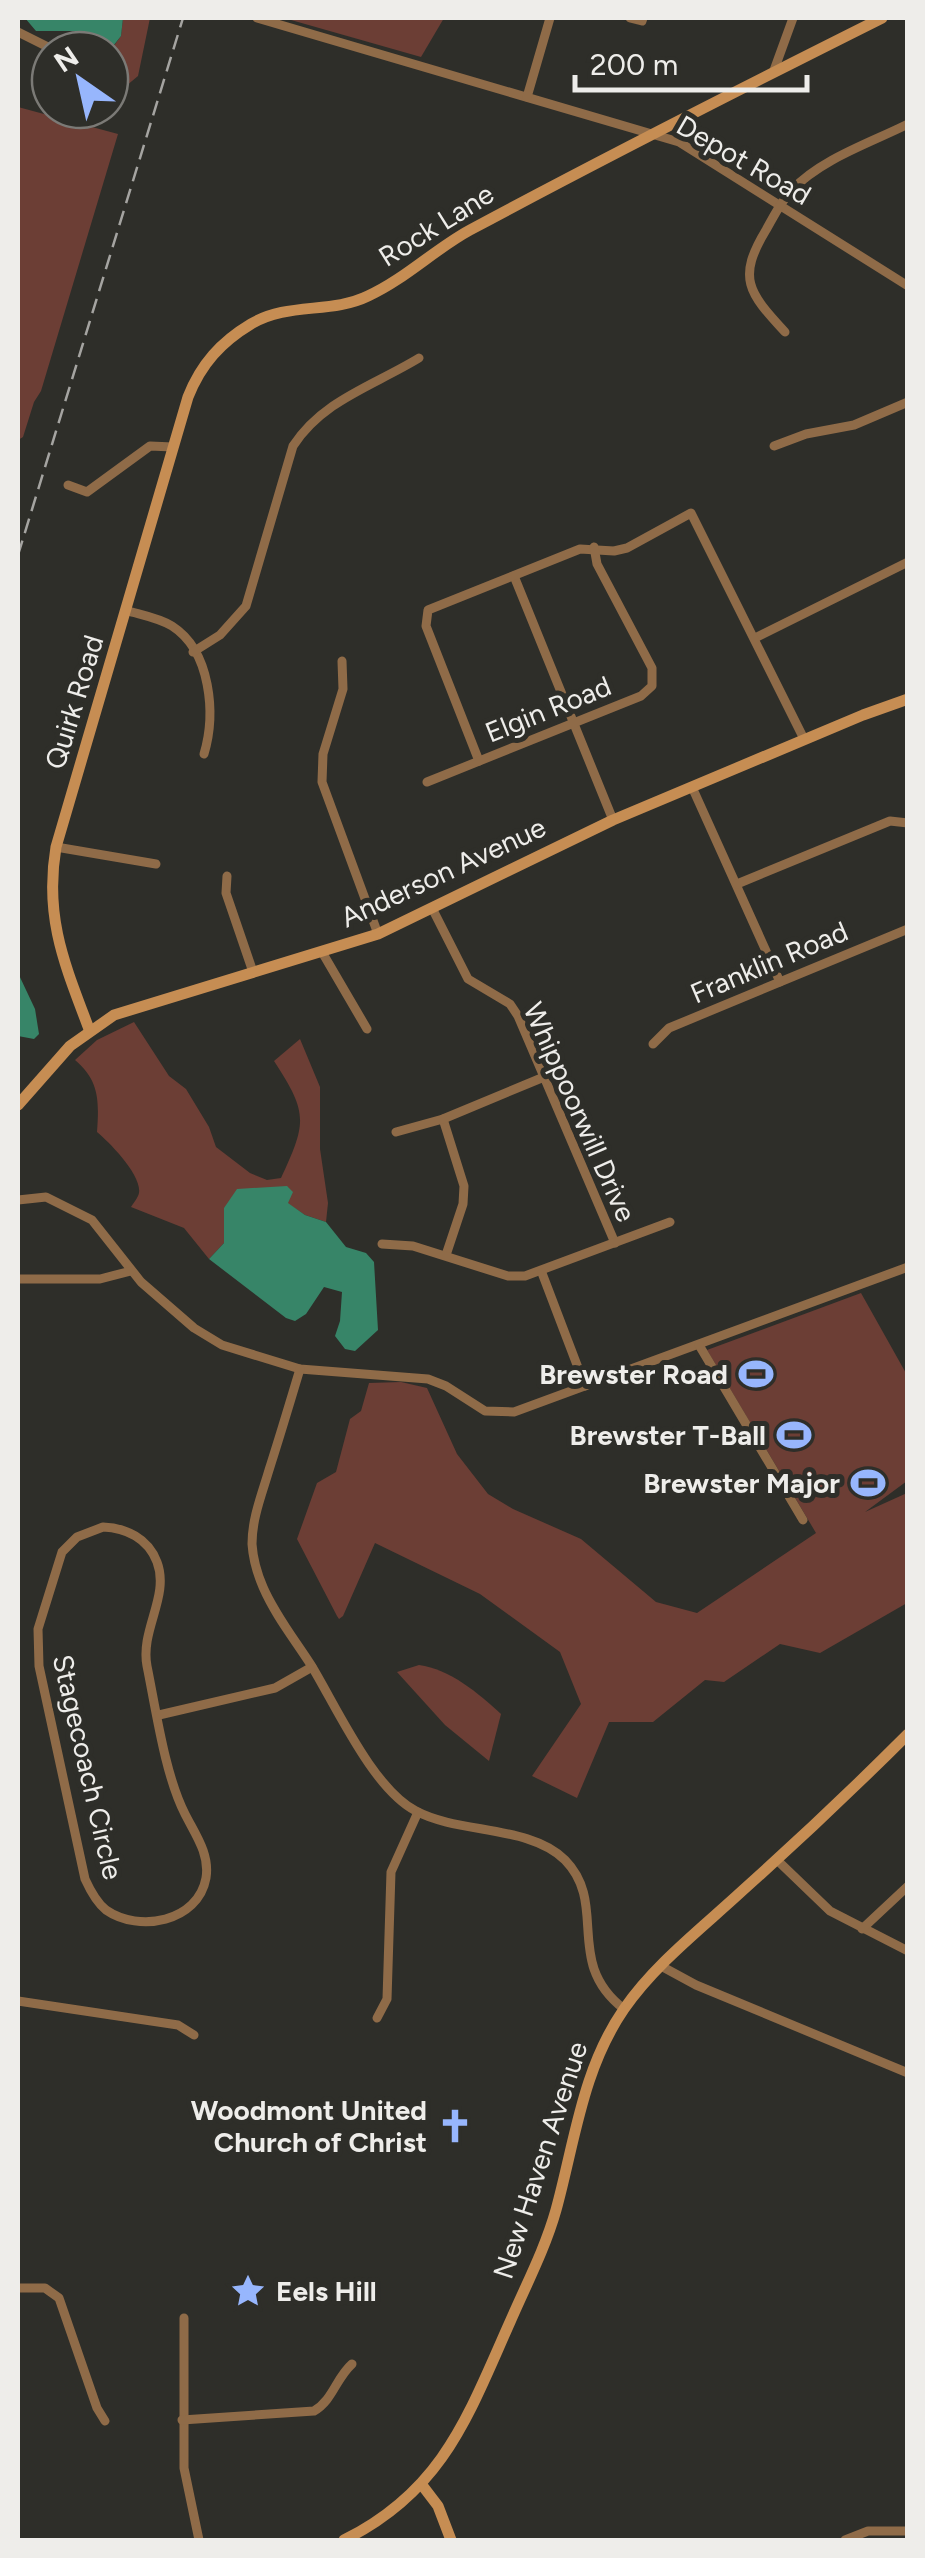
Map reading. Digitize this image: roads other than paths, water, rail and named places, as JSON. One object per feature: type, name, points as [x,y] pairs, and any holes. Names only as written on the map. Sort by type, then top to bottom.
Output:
[{"type":"main road","name":"Rock Lane","points":[[173,447],[188,396],[202,366],[226,340],[251,324],[283,311],[368,297],[464,233],[882,18]]},
{"type":"main road","name":"Quirk Road","points":[[89,1030],[54,927],[51,884],[56,847],[173,447]]},
{"type":"main road","name":"Anderson Avenue","points":[[18,1105],[61,1054],[114,1015],[378,934],[613,820],[908,699]]},
{"type":"main road","name":"New Haven Avenue","points":[[344,2540],[390,2513],[422,2485],[461,2428],[539,2256],[556,2209],[587,2084],[624,2009],[661,1966],[908,1734]]},
{"type":"main road","points":[[422,2485],[438,2506],[451,2540]]},
{"type":"street","name":"Depot Road","points":[[257,18],[679,142],[906,281]]},
{"type":"street","points":[[528,96],[550,18]]},
{"type":"street","points":[[630,18],[643,18]]},
{"type":"street","points":[[774,72],[793,18]]},
{"type":"street","points":[[785,332],[754,290],[748,272],[750,257],[780,206],[810,174],[908,124]]},
{"type":"street","points":[[193,652],[220,635],[246,606],[293,446],[308,424],[333,404],[418,358]]},
{"type":"street","points":[[774,446],[806,434],[854,425],[908,402]]},
{"type":"street","points":[[68,485],[86,492],[150,446],[173,447]]},
{"type":"street","points":[[479,761],[426,626],[425,614],[434,606],[580,549],[621,550],[690,513],[804,739]]},
{"type":"street","name":"Elgin Road","points":[[426,782],[644,694],[654,680],[652,668],[597,564],[594,547]]},
{"type":"street","points":[[755,638],[908,562]]},
{"type":"street","points":[[514,576],[613,820]]},
{"type":"street","points":[[128,611],[169,624],[181,633],[193,652],[212,699],[212,728],[204,754]]},
{"type":"street","points":[[342,661],[343,689],[322,754],[322,782],[378,934]]},
{"type":"street","points":[[692,786],[780,982]]},
{"type":"street","points":[[737,884],[890,821],[908,822]]},
{"type":"street","points":[[56,847],[156,864]]},
{"type":"street","points":[[227,876],[226,893],[254,972]]},
{"type":"street","name":"Whippoorwill Drive","points":[[433,910],[468,979],[510,1004],[518,1016],[615,1243]]},
{"type":"street","name":"Franklin Road","points":[[654,1044],[669,1028],[908,929]]},
{"type":"street","points":[[322,952],[366,1028]]},
{"type":"street","points":[[396,1132],[443,1119],[544,1077]]},
{"type":"street","points":[[443,1119],[464,1186],[463,1204],[446,1256]]},
{"type":"street","points":[[18,1200],[46,1197],[92,1220],[131,1271],[210,1340],[235,1351],[300,1368],[428,1379],[494,1413],[514,1412],[908,1267]]},
{"type":"street","points":[[382,1244],[413,1246],[508,1276],[542,1272],[670,1222]]},
{"type":"street","points":[[18,1279],[100,1279],[131,1271]]},
{"type":"street","points":[[542,1272],[584,1386]]},
{"type":"street","points":[[699,1344],[802,1520]]},
{"type":"street","points":[[300,1368],[256,1514],[254,1562],[264,1589],[382,1782],[398,1799],[440,1821],[534,1842],[562,1858],[575,1873],[586,1898],[587,1944],[594,1974],[609,1997],[624,2009]]},
{"type":"street","name":"Stagecoach Circle","points":[[108,1527],[131,1533],[146,1545],[157,1562],[160,1585],[145,1652],[159,1715],[175,1791],[202,1848],[207,1868],[205,1884],[192,1904],[170,1918],[154,1921],[119,1917],[104,1908],[85,1879],[39,1666],[38,1629],[59,1559],[71,1542],[89,1531],[108,1527]]},
{"type":"street","points":[[159,1715],[282,1686],[312,1668]]},
{"type":"street","points":[[378,2018],[387,1999],[390,1872],[418,1812]]},
{"type":"street","points":[[777,1860],[830,1911],[908,1951]]},
{"type":"street","points":[[862,1930],[908,1886]]},
{"type":"street","points":[[661,1966],[696,1985],[908,2073]]},
{"type":"street","points":[[18,2001],[178,2025],[194,2036]]},
{"type":"street","points":[[18,2288],[45,2288],[60,2298],[97,2408],[105,2421]]},
{"type":"street","points":[[184,2318],[184,2468],[199,2540]]},
{"type":"street","points":[[182,2420],[314,2411],[326,2402],[342,2373],[352,2364]]},
{"type":"street","points":[[845,2540],[868,2531],[908,2532]]},
{"type":"railway","points":[[18,555],[183,18]]},
{"type":"place","name":"Brewster Road","points":[[756,1374]]},
{"type":"place","name":"Brewster T-Ball","points":[[794,1435]]},
{"type":"place","name":"Brewster Major","points":[[868,1483]]},
{"type":"place","name":"Woodmont United Church of Christ","points":[[455,2126]]},
{"type":"place","name":"Eels Hill","points":[[248,2291]]}]
